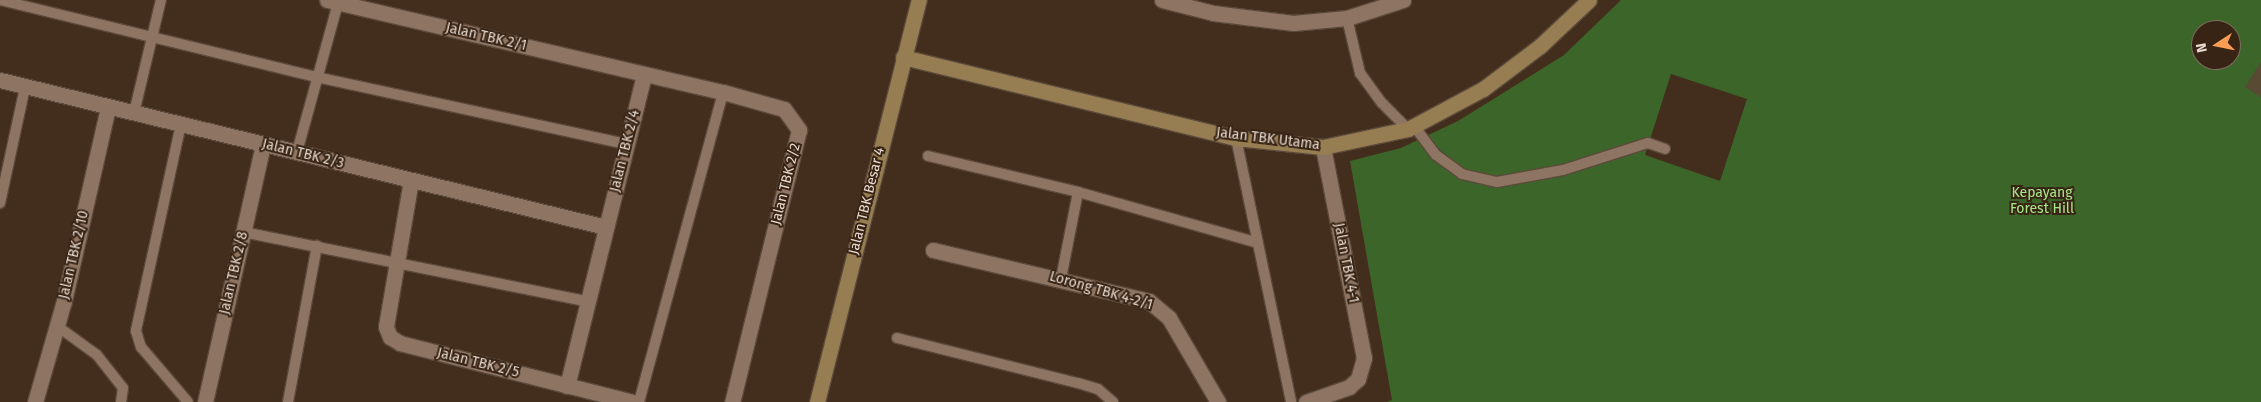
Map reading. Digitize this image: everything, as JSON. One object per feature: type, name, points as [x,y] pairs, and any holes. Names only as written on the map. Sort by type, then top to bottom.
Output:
[{"type":"street","name":"Jalan TBK Besar 4","points":[[817,402],[919,0]]},
{"type":"street","points":[[1162,0],[1213,13],[1294,22],[1347,18],[1384,4],[1403,0]]},
{"type":"street","name":"Jalan TBK Utama","points":[[903,57],[1236,138],[1324,147],[1411,128],[1483,89],[1540,46],[1574,7],[1589,0]]},
{"type":"street","name":"Jalan TBK 2/1","points":[[332,1],[644,74]]},
{"type":"street","name":"Jalan TBK 2/2","points":[[644,74],[723,92],[784,109],[799,130],[732,402]]},
{"type":"street","name":"Jalan TBK 2/4","points":[[567,386],[644,74]]},
{"type":"street","name":"Jalan TBK 2/3","points":[[0,80],[606,227]]},
{"type":"street","name":"Jalan TBK 2/10","points":[[35,402],[64,301],[108,107]]},
{"type":"street","name":"Jalan TBK 2/8","points":[[206,402],[263,144]]},
{"type":"street","name":"Jalan TBK 4-1","points":[[1306,402],[1349,386],[1358,379],[1364,358],[1324,147]]},
{"type":"street","points":[[397,261],[411,180]]},
{"type":"street","name":"Lorong TBK 4-2/1","points":[[933,250],[1149,301],[1160,308],[1218,402]]},
{"type":"street","name":"Jalan TBK 2/5","points":[[397,261],[386,326],[390,337],[400,343],[633,402]]},
{"type":"lane","points":[[0,0],[316,77],[627,144]]},
{"type":"lane","points":[[134,113],[161,0]]},
{"type":"lane","points":[[297,152],[316,77],[332,1]]},
{"type":"lane","points":[[1347,18],[1360,73],[1382,103],[1411,128],[1436,155],[1462,174],[1497,182],[1563,170],[1648,143],[1664,149]]},
{"type":"lane","points":[[0,203],[25,87]]},
{"type":"lane","points":[[639,402],[723,92]]},
{"type":"lane","points":[[181,124],[136,331],[141,347],[188,402]]},
{"type":"lane","points":[[1236,138],[1291,402]]},
{"type":"lane","points":[[928,156],[1078,192],[1258,243]]},
{"type":"lane","points":[[1061,279],[1078,192]]},
{"type":"lane","points":[[243,232],[397,261],[589,302]]},
{"type":"lane","points":[[288,402],[317,246]]},
{"type":"lane","points":[[57,326],[97,355],[123,388],[121,402]]},
{"type":"lane","points":[[898,338],[1078,382],[1098,389],[1113,402]]},
{"type":"green space","name":"Kepayang Forest Hill","points":[[1621,0],[2261,0],[2261,402],[1387,402],[1392,400],[1350,161],[1401,148],[1458,121],[1564,55]],"holes":[[[1671,74],[1747,99],[1720,181],[1645,155]]]},
{"type":"building","points":[[2261,62],[2261,97],[2245,87]]}]
